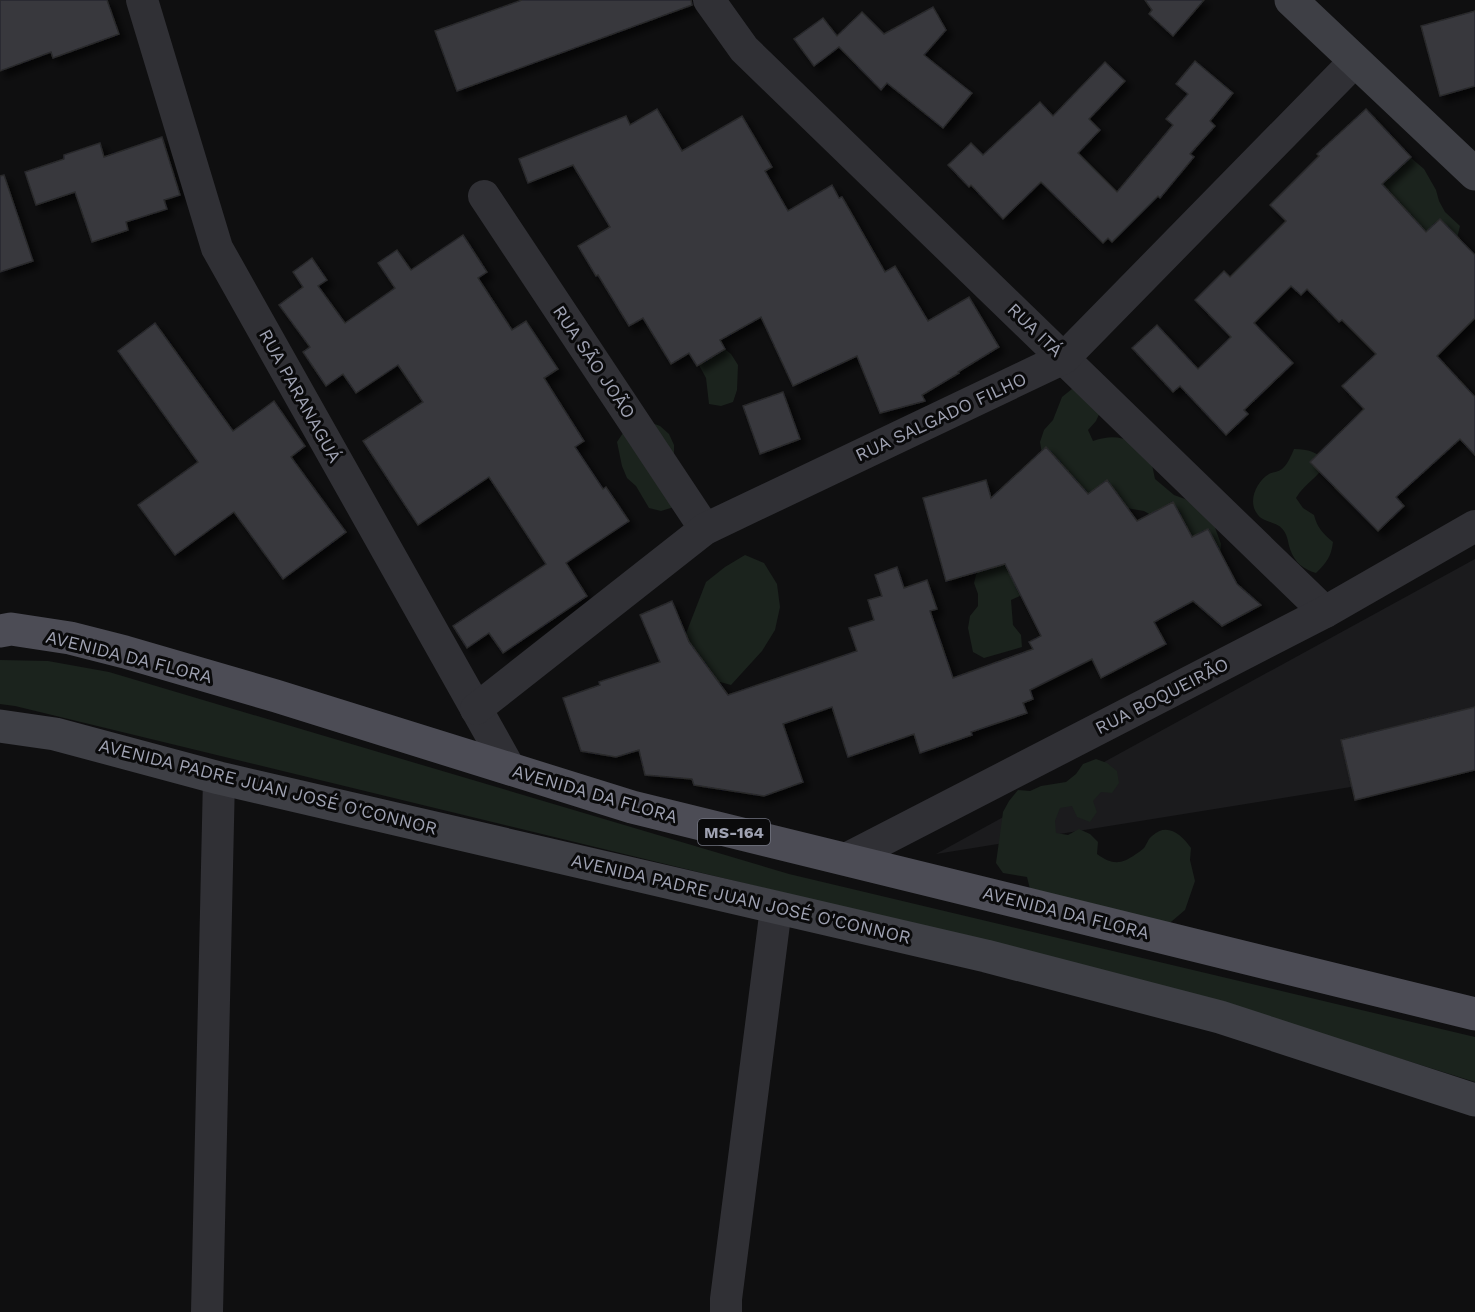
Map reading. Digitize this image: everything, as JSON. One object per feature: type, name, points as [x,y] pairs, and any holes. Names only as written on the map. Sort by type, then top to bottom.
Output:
[{"type":"main road","name":"AVENIDA DA FLORA","points":[[0,631],[11,629],[70,638],[125,652],[276,696],[632,807],[1475,1014]]},
{"type":"street","name":"RUA PARANAGUÁ","points":[[142,0],[217,248],[510,769]]},
{"type":"street","name":"RUA ITÁ","points":[[709,0],[744,49],[1326,612]]},
{"type":"street","points":[[1303,2],[1355,61],[1475,174]]},
{"type":"street","name":"RUA SALGADO FILHO","points":[[476,709],[705,529],[1064,358],[1355,61]]},
{"type":"street","name":"RUA SÃO JOÃO","points":[[484,196],[705,529]]},
{"type":"street","name":"RUA BOQUEIRÃO","points":[[846,859],[1326,612],[1475,526]]},
{"type":"street","name":"AVENIDA PADRE JUAN JOSÉ O'CONNOR","points":[[0,726],[55,735],[219,778],[986,956],[1220,1017],[1475,1100]]},
{"type":"street","points":[[207,1312],[219,778]]},
{"type":"street","points":[[726,1312],[776,908]]},
{"type":"shaded area","points":[[1404,152],[1424,169],[1445,212],[1460,226],[1457,238],[1450,248],[1383,222],[1381,185]]},
{"type":"shaded area","points":[[718,344],[731,354],[738,365],[737,390],[733,402],[721,406],[709,404],[706,378],[700,367],[698,356]]},
{"type":"shaded area","points":[[1072,389],[1094,400],[1101,410],[1096,421],[1088,430],[1093,441],[1110,437],[1124,439],[1150,455],[1155,479],[1174,495],[1185,499],[1205,513],[1213,522],[1221,544],[1220,556],[1144,511],[1120,507],[1034,525],[1042,454],[1040,442],[1044,430],[1053,420],[1062,397]]},
{"type":"shaded area","points":[[647,421],[660,426],[669,434],[674,445],[674,507],[661,511],[649,508],[636,486],[627,478],[617,442],[625,430]]},
{"type":"shaded area","points":[[1294,449],[1312,452],[1327,462],[1296,498],[1303,508],[1314,515],[1321,530],[1333,542],[1328,559],[1316,573],[1307,570],[1297,562],[1284,531],[1278,525],[1261,518],[1253,504],[1254,493],[1260,482],[1269,474],[1284,467]]},
{"type":"shaded area","points":[[745,555],[764,563],[777,584],[780,607],[775,630],[762,651],[731,685],[691,674],[678,654],[706,582]]},
{"type":"shaded area","points":[[1475,559],[1475,767],[936,854]]},
{"type":"shaded area","points":[[1000,563],[1012,564],[1022,595],[1011,600],[1013,625],[1021,635],[1022,647],[984,658],[973,652],[968,628],[970,616],[978,606],[978,594],[974,583],[977,571]]},
{"type":"shaded area","points":[[0,660],[48,661],[109,672],[789,874],[1475,1037],[1475,1082],[1239,1008],[785,893],[0,704]]},
{"type":"shaded area","points":[[1096,759],[1107,763],[1117,771],[1119,783],[1112,793],[1101,792],[1093,801],[1097,812],[1090,822],[1077,817],[1072,806],[1060,808],[1055,821],[1056,833],[1068,835],[1079,829],[1090,834],[1098,842],[1097,854],[1112,862],[1121,862],[1139,852],[1151,837],[1163,830],[1178,834],[1183,838],[1191,848],[1190,860],[1195,881],[1185,910],[1165,927],[1030,889],[1027,877],[1003,873],[996,863],[1003,812],[1018,790],[1030,791],[1041,786],[1066,782],[1083,764]]},
{"type":"building","points":[[0,0],[107,0],[119,34],[53,58],[51,52],[0,71]]},
{"type":"building","points":[[522,0],[691,0],[692,5],[457,91],[435,31]]},
{"type":"building","points":[[1145,0],[1204,0],[1173,36],[1149,14],[1152,10]]},
{"type":"building","points":[[933,7],[946,30],[924,55],[972,93],[943,128],[887,83],[881,90],[839,47],[814,66],[794,39],[823,18],[837,36],[862,12],[884,34]]},
{"type":"building","points":[[1475,11],[1475,86],[1440,96],[1421,26]]},
{"type":"building","points":[[1195,61],[1233,93],[1210,121],[1215,126],[1190,154],[1194,157],[1160,198],[1158,196],[1112,242],[1108,238],[1103,243],[1041,182],[1003,219],[971,185],[969,187],[948,165],[971,143],[983,155],[1040,102],[1053,116],[1105,62],[1125,81],[1089,119],[1100,130],[1078,153],[1117,192],[1173,125],[1166,119],[1188,94],[1176,84]]},
{"type":"building","points":[[657,109],[682,151],[742,116],[772,167],[765,171],[788,211],[832,185],[839,198],[842,197],[885,272],[895,266],[928,321],[969,297],[999,347],[922,395],[925,401],[880,413],[857,356],[793,386],[761,317],[720,340],[725,349],[697,366],[689,353],[671,364],[643,318],[629,326],[578,246],[610,227],[573,165],[528,183],[519,159],[626,116],[630,125]]},
{"type":"building","points":[[1366,109],[1411,157],[1382,184],[1426,232],[1440,219],[1475,255],[1475,318],[1437,356],[1475,397],[1475,455],[1460,439],[1396,497],[1404,506],[1378,531],[1310,462],[1364,409],[1342,386],[1376,354],[1342,320],[1339,322],[1307,289],[1301,295],[1291,286],[1254,323],[1293,363],[1244,410],[1248,414],[1226,435],[1180,386],[1173,392],[1132,348],[1157,325],[1198,369],[1231,337],[1195,300],[1224,271],[1230,277],[1286,221],[1270,205],[1319,156],[1317,154]]},
{"type":"building","points":[[162,137],[180,195],[164,200],[167,209],[126,222],[128,230],[92,242],[75,192],[36,205],[25,172],[64,159],[64,155],[100,143],[104,157]]},
{"type":"building","points":[[4,175],[33,261],[0,272],[0,176]]},
{"type":"building","points":[[463,235],[487,272],[478,278],[512,330],[526,321],[558,369],[544,378],[584,441],[575,447],[603,489],[606,487],[629,521],[566,563],[587,596],[503,653],[489,633],[467,648],[453,626],[546,564],[489,477],[418,525],[363,441],[423,402],[398,365],[356,393],[343,374],[326,386],[303,352],[310,347],[279,305],[303,287],[293,272],[312,258],[327,280],[318,286],[345,323],[395,288],[378,263],[397,250],[411,270]]},
{"type":"building","points":[[155,323],[233,431],[274,401],[305,446],[291,457],[346,532],[283,579],[234,512],[175,555],[138,505],[198,462],[118,351]]},
{"type":"building","points":[[783,392],[800,439],[760,454],[743,406]]},
{"type":"building","points":[[1046,447],[1088,494],[1107,480],[1137,521],[1173,502],[1192,537],[1208,529],[1237,584],[1261,605],[1222,626],[1193,601],[1154,622],[1166,644],[1101,678],[1092,659],[1030,690],[1033,699],[1023,703],[1027,713],[971,732],[972,735],[920,753],[914,734],[848,757],[832,707],[783,724],[803,782],[764,796],[694,785],[692,779],[645,775],[639,750],[616,757],[581,751],[563,698],[600,685],[599,682],[660,662],[640,615],[672,601],[689,642],[728,695],[857,651],[849,628],[874,620],[868,600],[882,596],[875,575],[897,567],[904,588],[927,580],[937,609],[930,611],[953,678],[1033,649],[1029,642],[1041,636],[1005,564],[946,581],[923,498],[986,480],[991,498]]},
{"type":"building","points":[[1475,707],[1475,770],[1355,800],[1341,740]]}]
